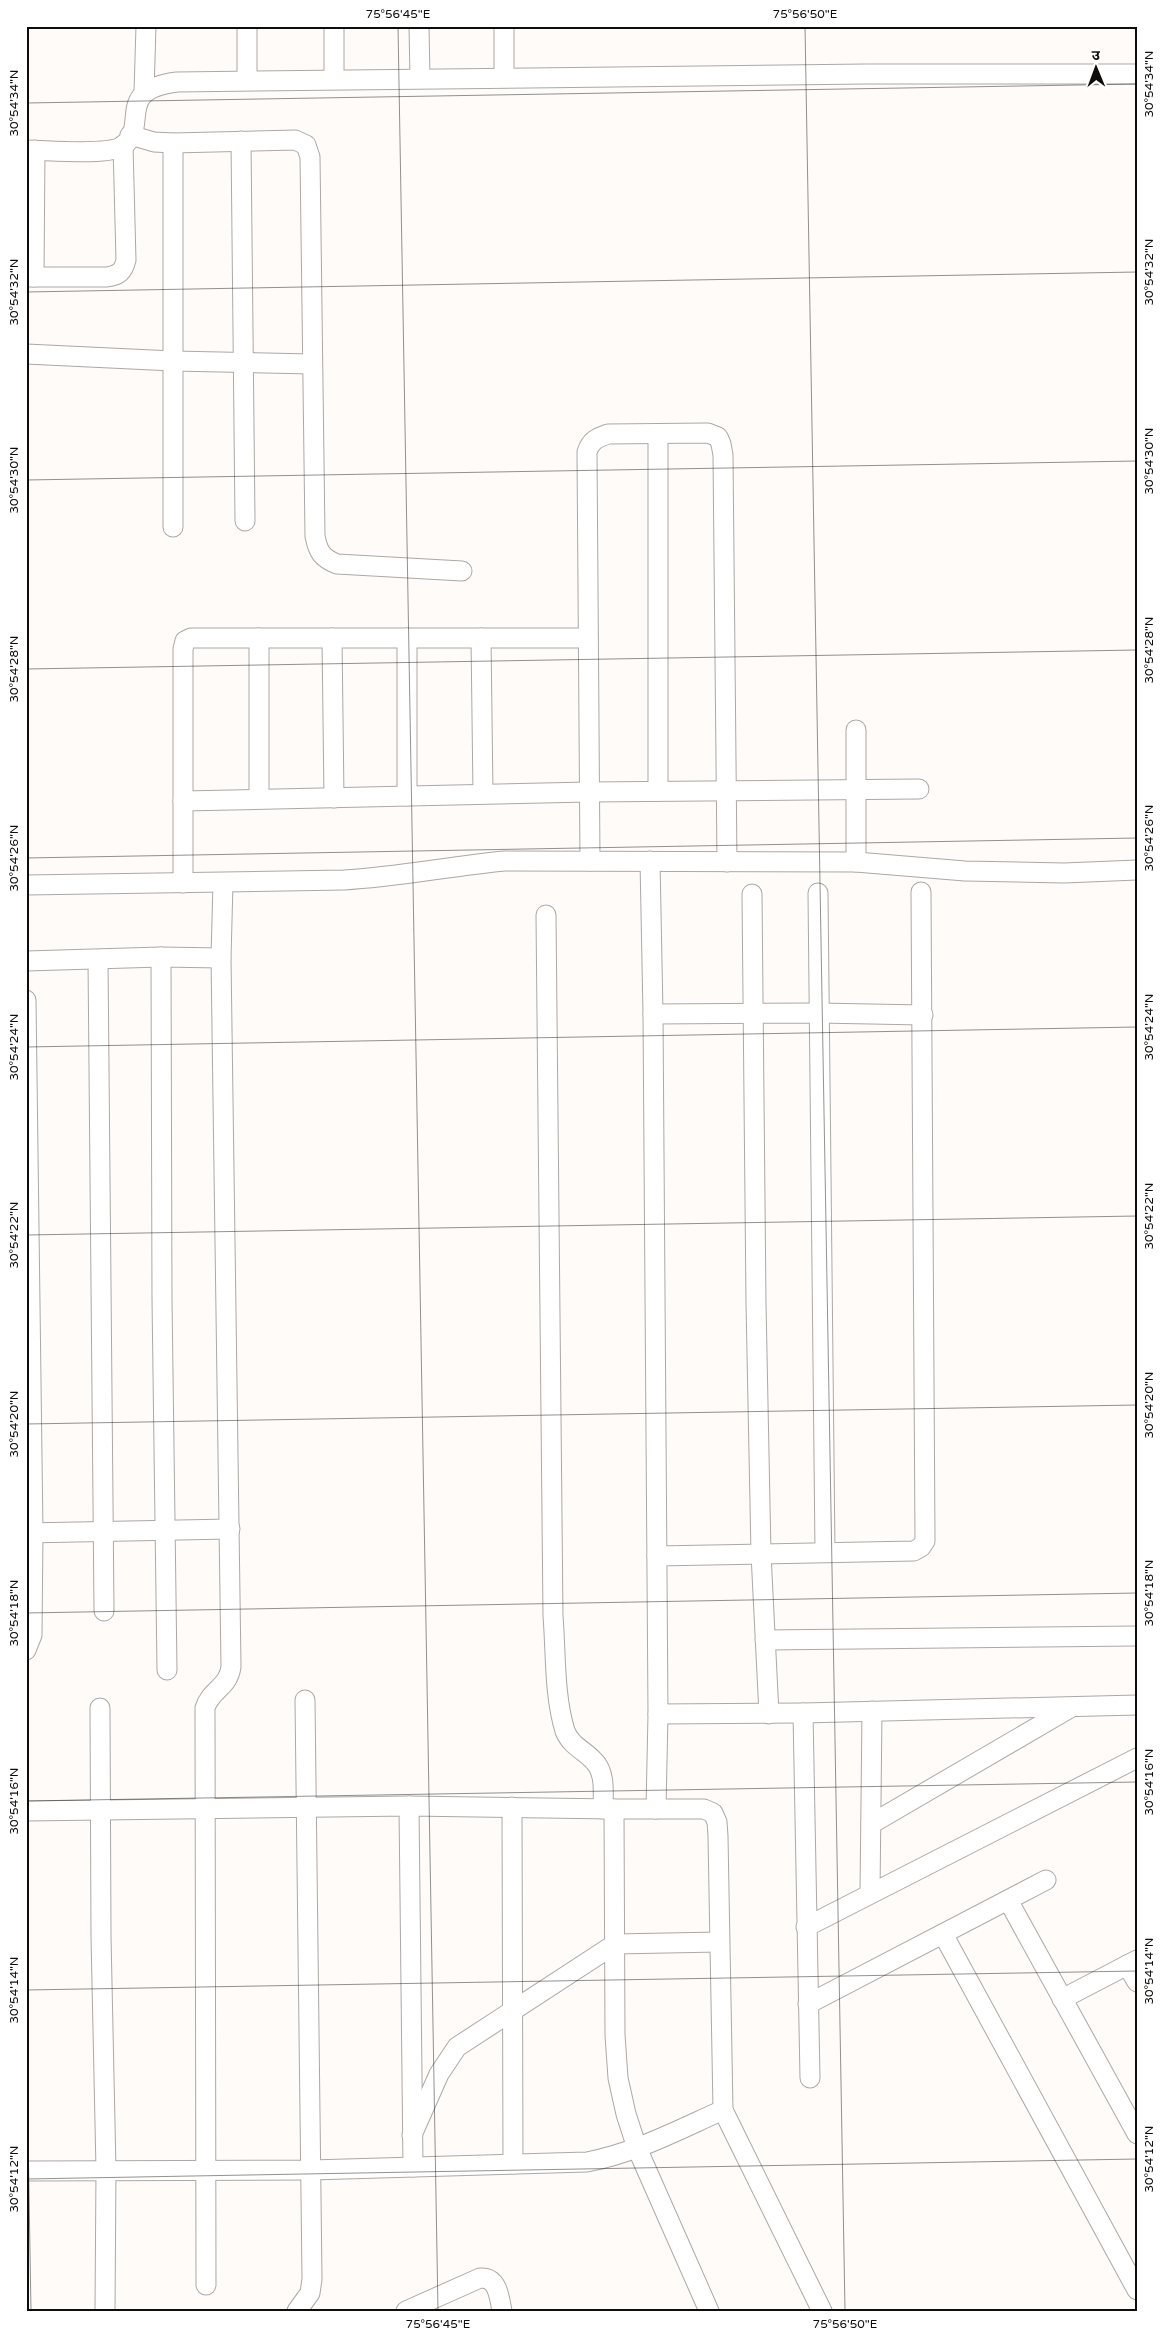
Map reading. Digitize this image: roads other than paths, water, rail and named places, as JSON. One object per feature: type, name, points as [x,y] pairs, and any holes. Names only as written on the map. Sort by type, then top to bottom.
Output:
[{"type":"street","points":[[144,92],[146,26]]},
{"type":"street","points":[[247,26],[247,80]]},
{"type":"street","points":[[334,26],[334,79]]},
{"type":"street","points":[[420,26],[420,78]]},
{"type":"street","points":[[504,26],[504,77]]},
{"type":"street","points":[[462,572],[337,564],[325,559],[318,550],[315,536],[310,157],[306,145],[295,140],[173,143],[127,140],[110,151],[30,150],[30,277],[107,278],[116,276],[124,270],[126,260],[127,140],[137,104],[144,92],[157,84],[247,80],[504,77],[1137,74]]},
{"type":"street","points":[[241,141],[245,521]]},
{"type":"street","points":[[173,143],[173,527]]},
{"type":"street","points":[[26,354],[173,361],[312,364]]},
{"type":"street","points":[[590,861],[587,452],[590,443],[608,434],[708,433],[718,437],[722,444],[727,862]]},
{"type":"street","points":[[658,434],[658,791]]},
{"type":"street","points":[[183,883],[183,649],[186,641],[191,638],[588,638]]},
{"type":"street","points":[[258,799],[259,638]]},
{"type":"street","points":[[332,638],[334,798]]},
{"type":"street","points":[[407,638],[407,796]]},
{"type":"street","points":[[482,638],[483,794]]},
{"type":"street","points":[[856,730],[856,862]]},
{"type":"street","points":[[183,801],[589,792],[919,789]]},
{"type":"street","points":[[26,886],[223,883],[392,877],[459,865],[505,861],[856,862],[965,871],[1064,873],[1137,870]]},
{"type":"street","points":[[650,861],[653,1014],[658,1714],[656,1810]]},
{"type":"street","points":[[206,2285],[205,1708],[208,1698],[230,1678],[231,1667],[222,958],[223,883]]},
{"type":"street","points":[[657,1556],[914,1550],[921,1547],[924,1541],[923,1016],[920,892]]},
{"type":"street","points":[[818,893],[824,1552]]},
{"type":"street","points":[[752,894],[761,1554],[768,1714]]},
{"type":"street","points":[[546,915],[551,1190],[553,1616],[561,1716],[566,1733],[575,1746],[596,1762],[608,1809],[615,1944],[615,2035],[618,2078],[626,2114],[637,2148],[709,2311]]},
{"type":"street","points":[[161,958],[166,1670]]},
{"type":"street","points":[[26,961],[222,958]]},
{"type":"street","points":[[98,960],[104,1611]]},
{"type":"street","points":[[26,1000],[32,1635],[26,1650]]},
{"type":"street","points":[[653,1014],[818,1013],[923,1016]]},
{"type":"street","points":[[30,1533],[104,1534],[230,1529]]},
{"type":"street","points":[[766,1640],[1137,1636]]},
{"type":"street","points":[[297,2311],[310,2293],[312,2279],[305,1700]]},
{"type":"street","points":[[658,1714],[768,1714],[1137,1705]]},
{"type":"street","points":[[100,1708],[102,1812],[101,1945],[106,2170],[105,2311]]},
{"type":"street","points":[[871,1824],[1071,1708]]},
{"type":"street","points":[[870,1893],[872,1711]]},
{"type":"street","points":[[803,1713],[810,2078]]},
{"type":"street","points":[[806,1927],[1137,1758]]},
{"type":"street","points":[[26,1811],[102,1812],[307,1806],[512,1806],[656,1810],[704,1809],[713,1813],[717,1822],[723,2110],[822,2311]]},
{"type":"street","points":[[409,1806],[413,2167]]},
{"type":"street","points":[[512,1806],[513,2164]]},
{"type":"street","points":[[808,2004],[1046,1880]]},
{"type":"street","points":[[1008,1900],[1137,2134]]},
{"type":"street","points":[[943,1934],[1137,2290]]},
{"type":"street","points":[[412,2135],[440,2074],[457,2047],[615,1944],[719,1942]]},
{"type":"street","points":[[1062,1999],[1132,1962],[1137,1982]]},
{"type":"street","points":[[26,2171],[311,2170],[587,2162],[614,2157],[723,2110]]},
{"type":"street","points":[[406,2311],[426,2307],[480,2278],[488,2278],[493,2281],[502,2311]]}]
